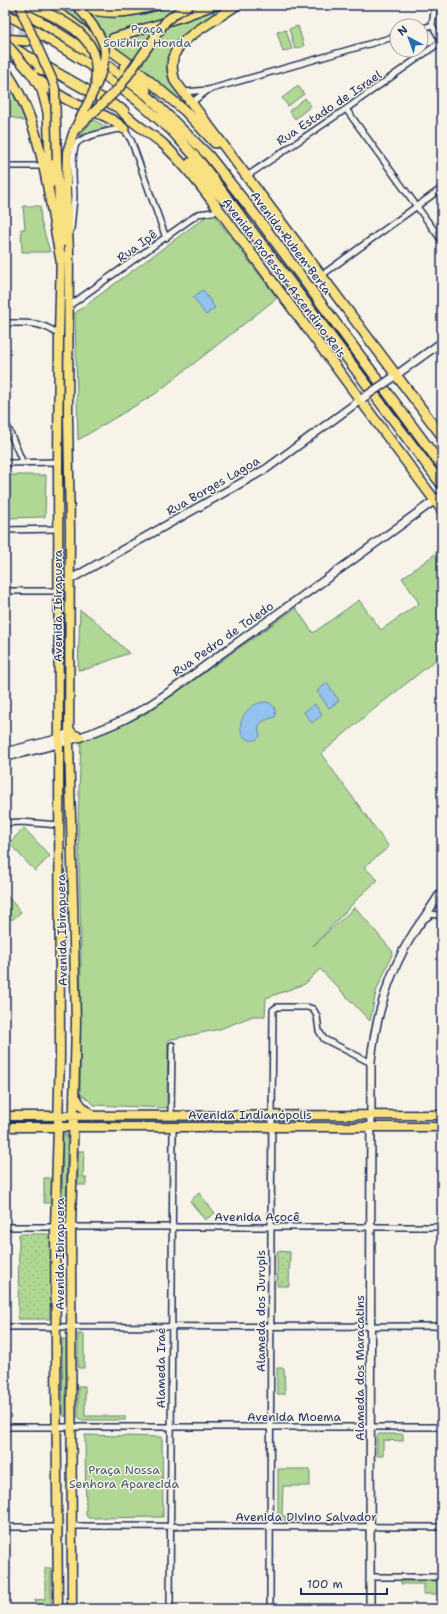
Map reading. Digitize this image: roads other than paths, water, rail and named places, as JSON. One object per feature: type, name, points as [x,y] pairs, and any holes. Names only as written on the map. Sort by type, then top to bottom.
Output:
[{"type":"highway","name":"Avenida Rubem Berta","points":[[12,5],[24,11],[96,57],[148,96],[209,156],[257,217],[442,466]]},
{"type":"highway","points":[[31,5],[62,22],[90,44],[96,60],[96,84]]},
{"type":"highway","points":[[44,5],[69,20],[100,44],[141,84],[148,96]]},
{"type":"highway","points":[[76,5],[86,9],[106,13],[119,13],[157,5]]},
{"type":"highway","points":[[237,5],[185,39],[178,47],[173,59],[172,72],[175,82],[322,275],[393,377],[442,436]]},
{"type":"highway","name":"Avenida Rubem Berta","points":[[5,14],[19,21],[90,65],[138,101],[171,130],[201,163],[442,485]]},
{"type":"highway","points":[[5,39],[28,41]]},
{"type":"highway","points":[[5,43],[32,73],[55,93],[75,104],[112,120],[124,129]]},
{"type":"highway","points":[[5,43],[82,87]]},
{"type":"highway","points":[[100,44],[127,62],[185,111],[231,160],[236,162]]},
{"type":"highway","points":[[5,53],[30,66],[82,87]]},
{"type":"highway","points":[[5,70],[16,86],[32,121],[43,166],[61,260]]},
{"type":"highway","points":[[32,73],[42,90],[48,112],[51,183],[50,203]]},
{"type":"highway","name":"Avenida Professor Ascendino Reis","points":[[82,87],[120,108],[124,115],[162,144],[178,160],[220,211],[439,498],[442,510]]},
{"type":"highway","points":[[120,108],[141,121],[172,146],[222,198],[230,201]]},
{"type":"main road","name":"Avenida Ibirapuera","points":[[20,5],[55,89],[61,260],[58,462],[60,1056],[55,1227],[58,1609]]},
{"type":"main road","name":"Avenida Ibirapuera","points":[[72,1609],[71,1227],[73,1092],[76,1022],[69,734],[70,527],[68,417],[70,252],[66,191],[66,163],[69,144],[74,131],[103,71],[104,48],[95,28],[76,5]]},
{"type":"main road","points":[[86,9],[112,5]]},
{"type":"main road","points":[[74,131],[119,88],[166,21],[190,5]]},
{"type":"main road","points":[[113,38],[182,17],[215,5]]},
{"type":"main road","points":[[59,567],[63,576],[69,580]]},
{"type":"main road","points":[[69,734],[80,737]]},
{"type":"main road","points":[[73,1092],[81,1105],[93,1116]]},
{"type":"main road","name":"Avenida Indianópolis","points":[[5,1116],[442,1116]]},
{"type":"main road","name":"Avenida Indianópolis","points":[[5,1127],[442,1127]]},
{"type":"street","points":[[435,5],[432,25],[442,41]]},
{"type":"street","points":[[183,92],[208,90],[389,38]]},
{"type":"street","name":"Rua Estado de Israel","points":[[247,176],[346,109],[442,41]]},
{"type":"street","points":[[190,103],[208,90]]},
{"type":"street","points":[[346,109],[442,241]]},
{"type":"street","points":[[70,252],[74,199],[74,158],[76,145],[81,141],[113,130],[124,129],[131,140],[166,238]]},
{"type":"street","points":[[5,166],[43,166]]},
{"type":"street","points":[[322,275],[442,188]]},
{"type":"street","name":"Rua Ipê","points":[[69,306],[198,214],[220,211]]},
{"type":"street","points":[[5,323],[38,324],[54,331],[59,335]]},
{"type":"street","points":[[393,377],[442,342]]},
{"type":"street","name":"Rua Borges Lagoa","points":[[69,580],[266,468],[393,377]]},
{"type":"street","points":[[5,421],[24,463]]},
{"type":"street","points":[[5,463],[58,462]]},
{"type":"street","name":"Rua Pedro de Toledo","points":[[80,737],[122,720],[160,698],[439,498]]},
{"type":"street","points":[[5,530],[59,529]]},
{"type":"street","points":[[5,591],[59,591]]},
{"type":"street","points":[[5,757],[59,740],[69,734]]},
{"type":"street","points":[[5,752],[59,740]]},
{"type":"street","points":[[5,823],[22,822],[59,825]]},
{"type":"street","points":[[371,1127],[371,1063],[375,1030],[381,1003],[403,951],[442,890]]},
{"type":"street","points":[[422,921],[432,914],[434,903],[442,894]]},
{"type":"street","points":[[432,914],[442,916]]},
{"type":"street","name":"Alameda dos Jurupis","points":[[270,1609],[270,1227],[272,1013],[274,1008],[307,1007],[313,1009],[318,1016],[319,1031],[324,1039],[371,1063]]},
{"type":"street","points":[[171,1115],[172,1045]]},
{"type":"street","name":"Alameda Iraé","points":[[170,1609],[173,1127]]},
{"type":"street","name":"Alameda dos Maracatins","points":[[370,1609],[371,1127]]},
{"type":"street","name":"Avenida Açocê","points":[[5,1227],[442,1227]]},
{"type":"street","points":[[5,1327],[442,1326]]},
{"type":"street","points":[[5,1427],[170,1427]]},
{"type":"street","name":"Avenida Moema","points":[[170,1427],[442,1427]]},
{"type":"street","points":[[72,1526],[171,1526]]},
{"type":"street","name":"Avenida Divino Salvador","points":[[171,1526],[442,1527]]},
{"type":"street","points":[[5,1527],[58,1527]]},
{"type":"street","points":[[371,1577],[442,1577]]},
{"type":"water","points":[[203,290],[215,308],[206,315],[193,297]]},
{"type":"water","points":[[327,683],[339,701],[329,708],[317,691]]},
{"type":"water","points":[[264,702],[270,703],[274,706],[275,717],[260,724],[260,736],[256,740],[248,740],[242,734],[241,723],[243,718],[249,709],[254,705]]},
{"type":"water","points":[[315,704],[322,715],[312,723],[304,712]]},
{"type":"tunnel","points":[[5,28],[37,34]]},
{"type":"tunnel","points":[[28,41],[113,38]]},
{"type":"park label","name":"Praça Soichiro Honda","points":[[147,36]]},
{"type":"park label","name":"Praça Nossa Senhora Aparecida","points":[[124,1477]]}]
